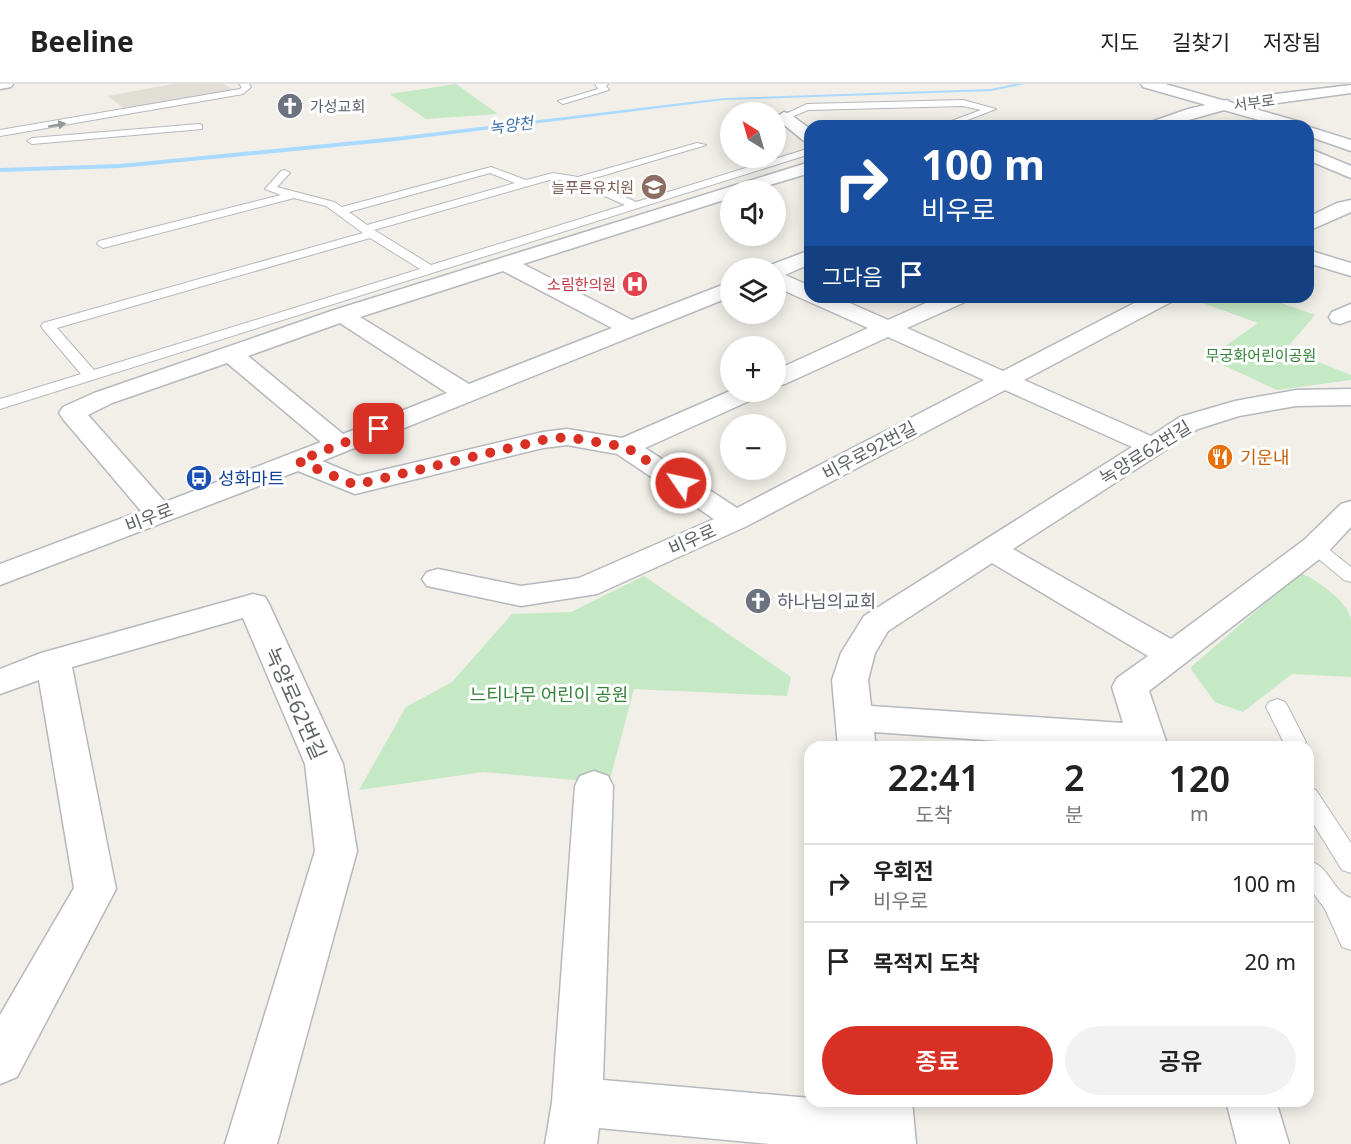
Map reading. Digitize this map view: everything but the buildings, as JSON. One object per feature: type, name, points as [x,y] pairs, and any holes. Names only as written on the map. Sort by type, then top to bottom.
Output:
[{"type":"street","points":[[0,85],[6,84]]},
{"type":"street","points":[[1148,84],[1227,105]]},
{"type":"street","name":"서부로","points":[[1227,105],[1351,89]]},
{"type":"street","points":[[1171,120],[1227,105]]},
{"type":"street","name":"서부로","points":[[1227,105],[1278,120]]},
{"type":"street","points":[[786,119],[804,132]]},
{"type":"street","points":[[1314,132],[1351,146]]},
{"type":"street","points":[[1314,156],[1351,173]]},
{"type":"street","points":[[768,180],[804,169]]},
{"type":"street","points":[[159,513],[72,412],[103,398],[342,315],[720,195]]},
{"type":"street","points":[[1317,199],[1349,208]]},
{"type":"street","points":[[1314,223],[1349,208]]},
{"type":"street","points":[[1314,258],[1351,270]]},
{"type":"street","points":[[786,267],[804,259]]},
{"type":"street","points":[[504,263],[632,328]]},
{"type":"street","points":[[786,283],[804,291]]},
{"type":"street","name":"비우로","points":[[0,575],[298,461],[720,293]]},
{"type":"street","points":[[831,303],[1152,446]]},
{"type":"street","points":[[786,375],[944,303]]},
{"type":"street","name":"비우로92번길","points":[[736,520],[1151,303]]},
{"type":"street","points":[[342,315],[466,394]]},
{"type":"street","points":[[230,353],[339,444]]},
{"type":"street","name":"녹양로62번길","points":[[1116,741],[856,733],[850,680],[858,653],[876,624],[1189,423],[1235,409],[1296,398],[1351,397]]},
{"type":"street","points":[[626,447],[726,402]]},
{"type":"street","name":"비우로","points":[[298,461],[355,485],[543,440],[567,437],[626,447],[736,520]]},
{"type":"street","name":"녹양로62번길","points":[[1148,741],[1130,687],[1315,548],[1351,510]]},
{"type":"street","name":"비우로","points":[[438,579],[521,596],[586,586],[736,520]]},
{"type":"street","points":[[992,550],[1173,655]]},
{"type":"street","name":"녹양로62번길","points":[[0,682],[53,661],[253,604],[324,764],[336,851],[251,1144]]},
{"type":"street","points":[[0,1061],[95,889],[53,661]]},
{"type":"street","points":[[594,786],[574,1123],[888,1125]]},
{"type":"street","points":[[1253,1107],[1263,1144]]},
{"type":"lane","points":[[2,134],[243,91],[247,87],[243,84]]},
{"type":"lane","points":[[563,101],[605,90],[598,85],[604,84]]},
{"type":"lane","points":[[786,116],[807,106],[963,103],[991,109],[960,120]]},
{"type":"lane","points":[[2,134],[21,141],[199,127]]},
{"type":"lane","points":[[578,180],[701,145]]},
{"type":"lane","points":[[0,404],[804,153]]},
{"type":"lane","points":[[340,211],[491,170],[526,184]]},
{"type":"lane","points":[[285,173],[270,189],[330,204],[430,270]]},
{"type":"lane","points":[[91,376],[48,326],[553,176],[578,180],[634,205]]},
{"type":"lane","points":[[103,244],[294,195]]},
{"type":"lane","points":[[1315,548],[1351,576]]},
{"type":"lane","points":[[1277,707],[1294,741]]},
{"type":"lane","points":[[1314,805],[1351,863]]},
{"type":"lane","points":[[1314,874],[1343,906],[1351,939]]},
{"type":"shaded area","points":[[173,84],[224,84],[235,91],[126,110],[108,96]]},
{"type":"green space","points":[[456,84],[498,114],[426,119],[390,94]]},
{"type":"green space","name":"무궁화어린이공원","points":[[1203,303],[1281,303],[1315,315],[1286,349],[1351,375],[1351,380],[1277,390],[1208,358],[1258,323]]},
{"type":"green space","points":[[1300,573],[1331,592],[1349,613],[1351,677],[1292,674],[1243,712],[1215,702],[1190,668]]},
{"type":"green space","name":"느티나무 어린이 공원","points":[[644,576],[791,677],[787,696],[634,689],[609,783],[483,772],[359,790],[406,707],[452,682],[512,614],[571,612]]},
{"type":"waterway","name":"녹양천","points":[[0,170],[120,166],[396,139],[724,99],[991,90],[1023,84]]},
{"type":"place","name":"가성교회","points":[[290,106]]},
{"type":"place","name":"늘푸른유치원","points":[[654,187]]},
{"type":"place","name":"소림한의원","points":[[635,284]]},
{"type":"place","name":"기운내","points":[[1220,457]]},
{"type":"place","name":"성화마트","points":[[199,478]]},
{"type":"place","name":"하나님의교회","points":[[758,601]]},
{"type":"route","points":[[379,429],[298,461],[355,485],[401,472],[543,440],[567,437],[626,447],[681,483]]}]
